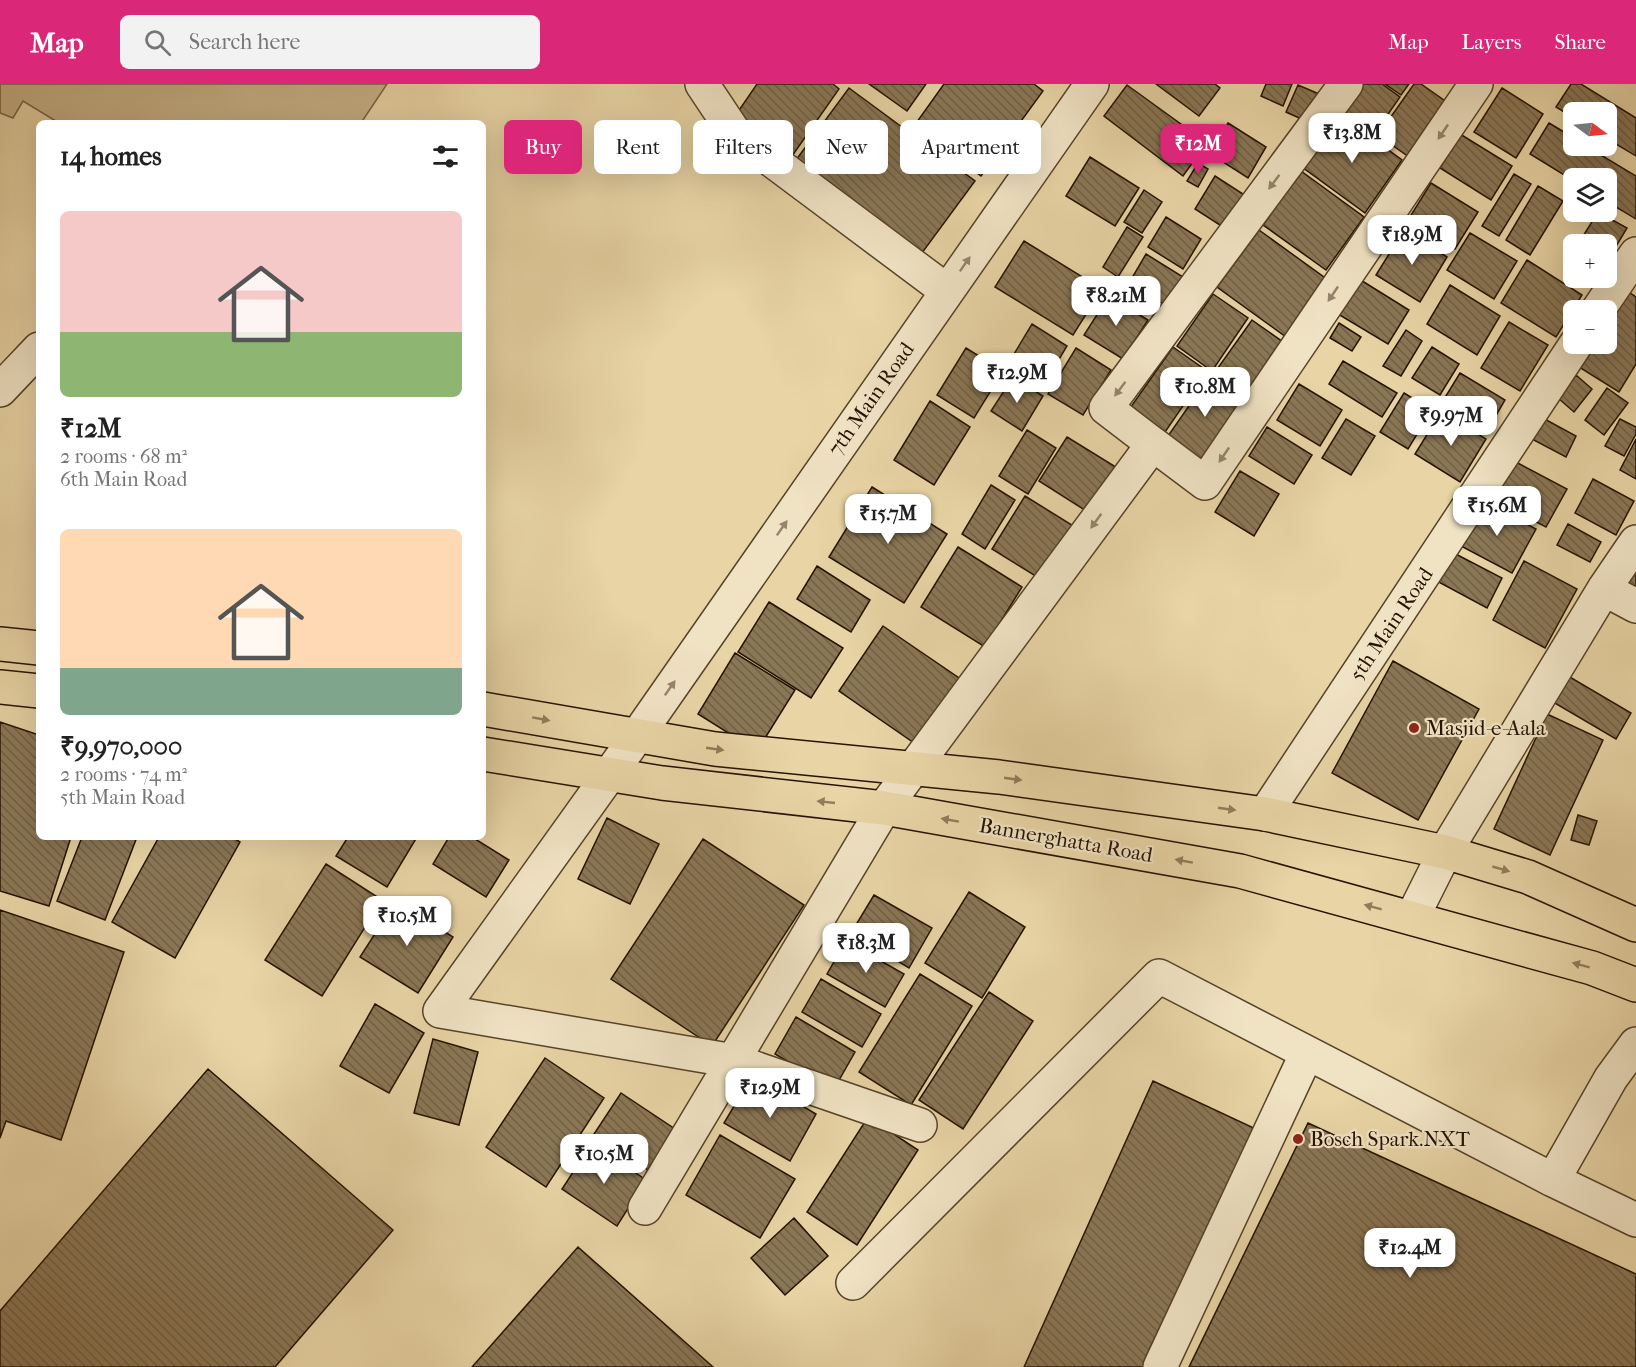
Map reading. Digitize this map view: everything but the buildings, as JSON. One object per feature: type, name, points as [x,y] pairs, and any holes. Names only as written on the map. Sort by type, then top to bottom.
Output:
[{"type":"main road","points":[[0,644],[36,648]]},
{"type":"main road","points":[[0,687],[36,692]]},
{"type":"main road","points":[[486,710],[715,749],[999,777],[1265,814],[1445,852],[1528,877],[1636,925]]},
{"type":"main road","name":"Bannerghatta Road","points":[[486,754],[609,775],[884,808],[1240,871],[1592,968],[1636,985]]},
{"type":"street","points":[[676,84],[708,92],[734,132],[946,291]]},
{"type":"street","name":"7th Main Road","points":[[734,1061],[440,1011],[637,736],[1092,84]]},
{"type":"street","points":[[1347,84],[1106,408],[1205,483],[1476,84]]},
{"type":"street","points":[[1605,300],[1636,254]]},
{"type":"street","points":[[0,390],[36,353]]},
{"type":"street","name":"5th Main Road","points":[[1265,814],[1569,354]]},
{"type":"street","points":[[645,1208],[884,808],[1153,444]]},
{"type":"street","points":[[1412,918],[1445,852],[1604,589],[1636,542]]},
{"type":"street","points":[[1604,589],[1636,606]]},
{"type":"street","points":[[853,1283],[1159,976],[1553,1180],[1636,1220]]},
{"type":"street","points":[[1553,1180],[1611,1078],[1636,1044]]},
{"type":"street","points":[[1160,1367],[1307,1053]]},
{"type":"street","points":[[734,1061],[920,1125]]},
{"type":"shaded area","points":[[0,84],[387,84],[363,120],[54,120],[23,101],[13,118],[0,113]]},
{"type":"place","name":"Masjid-e-Aala","points":[[1414,728]]},
{"type":"place","name":"Bosch Spark.NXT","points":[[1298,1139]]}]
